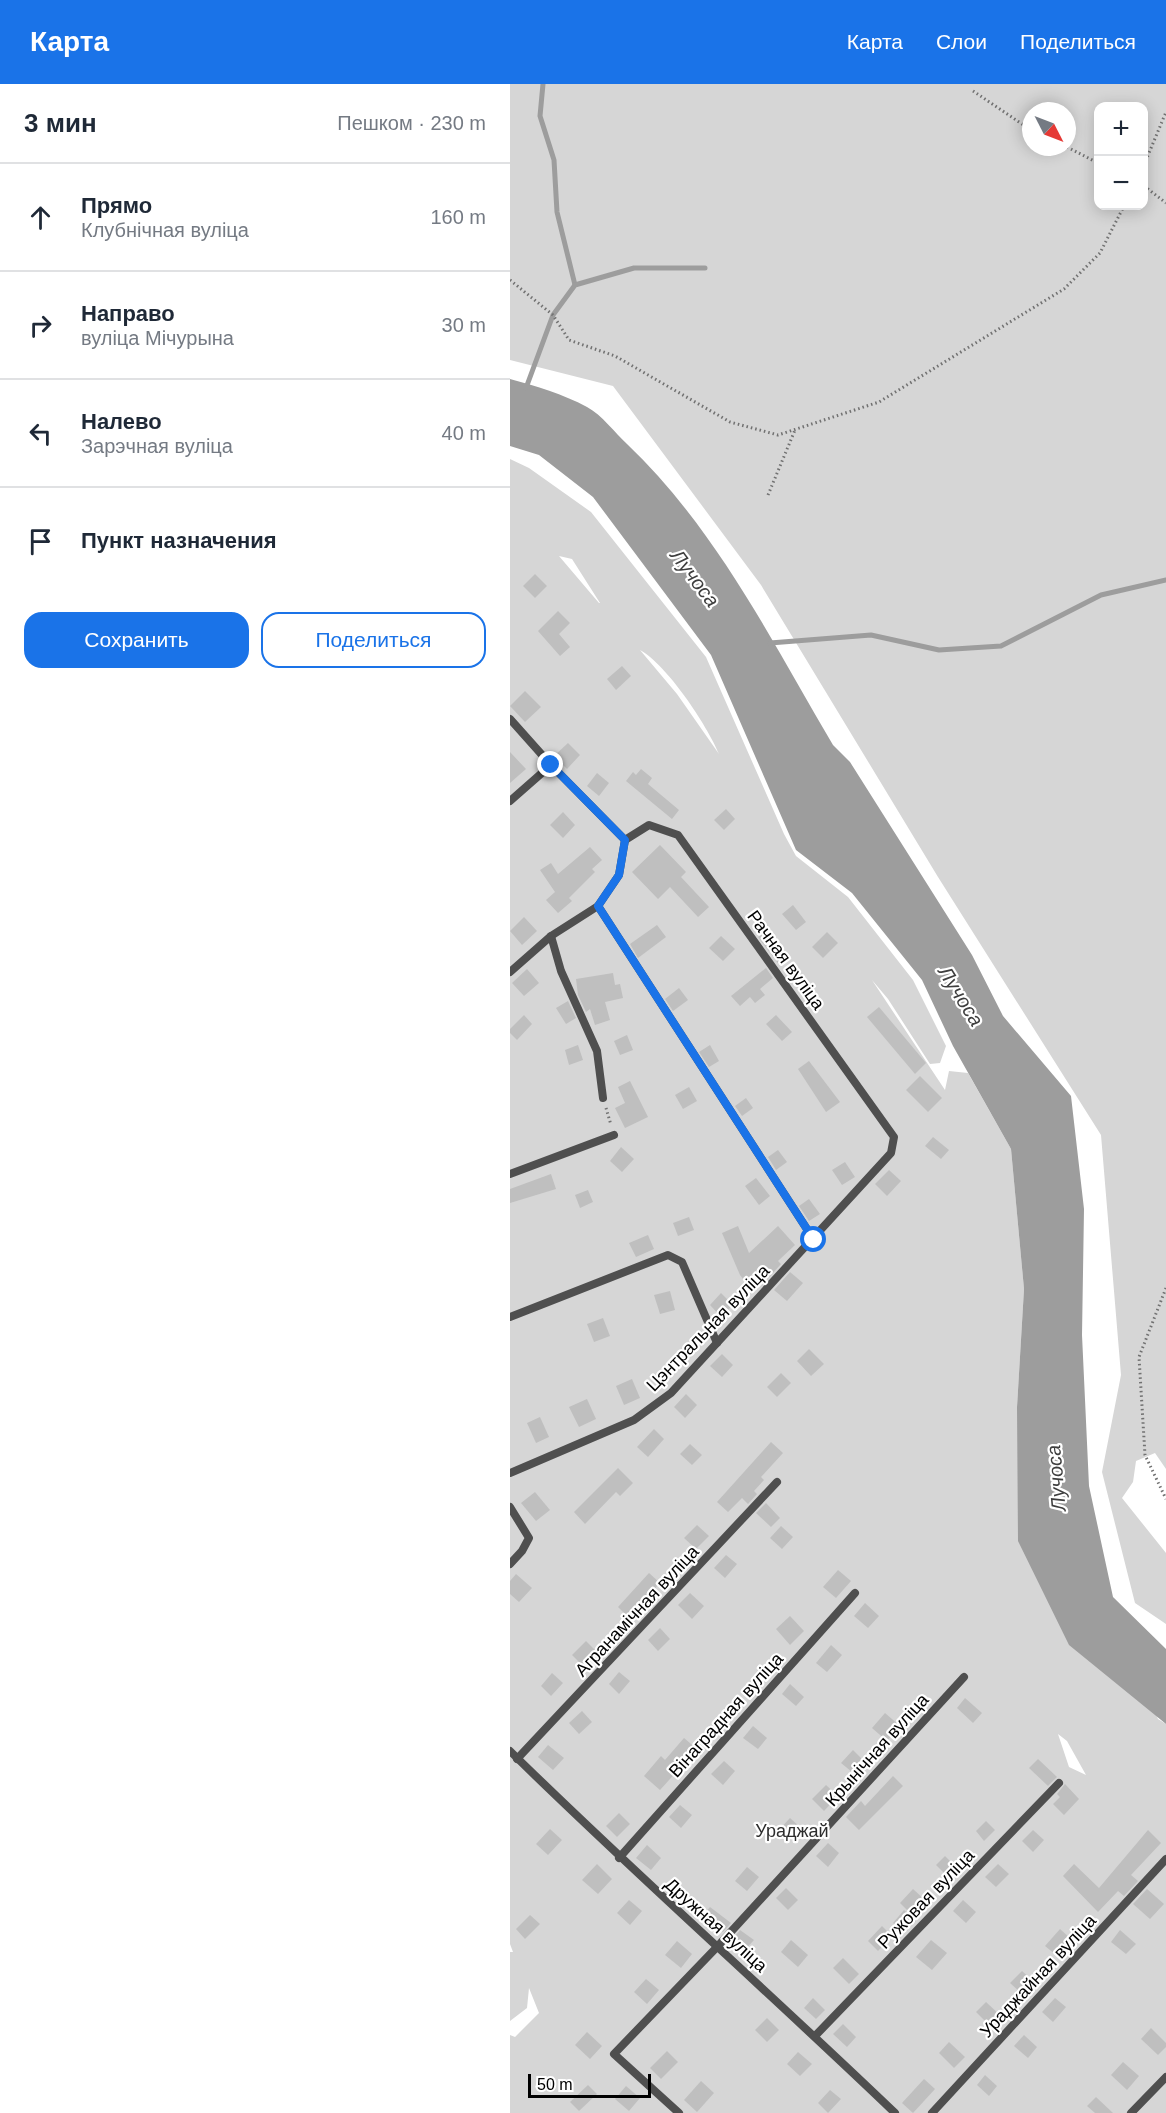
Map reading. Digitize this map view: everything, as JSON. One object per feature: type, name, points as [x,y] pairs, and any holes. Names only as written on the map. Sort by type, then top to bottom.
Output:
[{"type":"lane","points":[[510,719],[551,765],[625,840],[619,875],[598,906],[550,936],[510,972]]},
{"type":"lane","points":[[510,801],[551,765]]},
{"type":"lane","name":"Рачная вуліца","points":[[625,840],[649,825],[678,835],[894,1137],[891,1153]]},
{"type":"lane","points":[[598,906],[814,1240]]},
{"type":"lane","points":[[550,936],[561,971],[597,1051],[603,1098]]},
{"type":"lane","points":[[510,1174],[614,1135]]},
{"type":"lane","name":"Цэнтральная вуліца","points":[[510,1473],[634,1420],[671,1393],[814,1240],[891,1153]]},
{"type":"lane","points":[[510,1317],[668,1255],[682,1262],[717,1343]]},
{"type":"lane","name":"Агранамічная вуліца","points":[[518,1758],[777,1482]]},
{"type":"lane","points":[[510,1507],[529,1538],[522,1551],[510,1564]]},
{"type":"lane","name":"Вінаградная вуліца","points":[[619,1858],[855,1593]]},
{"type":"lane","name":"Крынічная вуліца","points":[[679,2113],[614,2054],[717,1947],[964,1677]]},
{"type":"lane","name":"Дружная вуліца","points":[[510,1751],[619,1858],[815,2036],[895,2113]]},
{"type":"lane","name":"Ружовая вуліца","points":[[815,2036],[1059,1783]]},
{"type":"lane","name":"Ураджайная вуліца","points":[[932,2113],[1166,1858]]},
{"type":"lane","points":[[1131,2113],[1166,2077]]},
{"type":"path","points":[[974,91],[1022,123]]},
{"type":"path","points":[[1147,156],[1166,111]]},
{"type":"path","points":[[1076,152],[1094,161]]},
{"type":"path","points":[[1148,190],[1166,203]]},
{"type":"path","points":[[510,280],[554,315],[569,340],[615,356],[730,422],[778,435],[879,402],[1064,290],[1100,254],[1122,210]]},
{"type":"path","points":[[768,495],[795,430]]},
{"type":"path","points":[[603,1098],[614,1135]]},
{"type":"path","points":[[1166,1288],[1139,1357],[1145,1455],[1166,1499]]},
{"type":"green space","points":[[510,84],[1166,84],[1166,1469],[1155,1453],[1136,1461],[1133,1482],[1122,1498],[1166,1553],[1166,1624],[1135,1603],[1102,1472],[1121,1375],[1101,1135],[938,877],[761,585],[613,386],[510,360]]},
{"type":"green space","name":"Ураджай","points":[[510,459],[529,468],[591,512],[706,657],[784,834],[796,856],[848,897],[913,980],[946,1046],[940,1063],[930,1064],[888,999],[872,980],[945,1090],[949,1071],[968,1073],[1011,1149],[1024,1289],[1017,1407],[1158,1719],[1166,1724],[1166,2113],[510,2113],[510,2035],[515,2037],[539,2013],[529,1988],[527,2008],[510,2021],[510,1952],[513,1952],[510,1944]],"holes":[[[559,556],[572,559],[600,603],[599,603]],[[640,650],[662,668],[674,682],[705,728],[719,754],[677,694]],[[1058,1734],[1067,1741],[1086,1775],[1069,1767]]]},
{"type":"water","name":"Лучоса","points":[[510,379],[559,394],[593,410],[659,477],[688,513],[740,587],[833,745],[850,762],[972,955],[1003,1016],[1071,1096],[1084,1209],[1082,1335],[1089,1486],[1113,1597],[1166,1649],[1166,1724],[1069,1645],[1018,1541],[1017,1407],[1024,1289],[1011,1149],[953,1046],[922,980],[852,893],[796,850],[711,655],[593,497],[539,455],[510,446]]},
{"type":"building","points":[[535,574],[547,586],[535,598],[523,586]]},
{"type":"building","points":[[558,611],[570,623],[559,634],[570,647],[560,656],[538,631]]},
{"type":"building","points":[[622,666],[631,676],[616,690],[607,679]]},
{"type":"building","points":[[525,691],[541,707],[525,722],[510,706]]},
{"type":"building","points":[[568,743],[580,755],[567,769],[554,756]]},
{"type":"building","points":[[510,752],[526,769],[510,783]]},
{"type":"building","points":[[641,769],[652,778],[648,784],[679,810],[672,819],[626,781],[633,772],[636,775]]},
{"type":"building","points":[[597,773],[609,783],[599,796],[587,786]]},
{"type":"building","points":[[726,809],[735,819],[724,830],[714,820]]},
{"type":"building","points":[[563,812],[575,825],[563,838],[550,825]]},
{"type":"building","points":[[660,845],[686,872],[681,877],[709,907],[698,917],[670,887],[658,899],[632,872]]},
{"type":"building","points":[[590,847],[602,860],[592,869],[595,872],[569,898],[572,901],[558,913],[546,900],[555,892],[540,870],[551,863],[558,874]]},
{"type":"building","points":[[793,905],[806,922],[796,930],[782,914]]},
{"type":"building","points":[[524,917],[537,931],[522,945],[510,931]]},
{"type":"building","points":[[657,925],[666,937],[638,958],[630,944]]},
{"type":"building","points":[[768,930],[790,959],[780,966],[758,937]]},
{"type":"building","points":[[827,932],[838,943],[823,958],[812,947]]},
{"type":"building","points":[[721,936],[735,949],[723,961],[709,948]]},
{"type":"building","points":[[766,968],[773,978],[760,989],[765,995],[755,1003],[750,997],[740,1006],[731,996]]},
{"type":"building","points":[[527,969],[539,983],[524,996],[512,983]]},
{"type":"building","points":[[613,973],[615,985],[620,984],[623,998],[605,1002],[610,1020],[595,1025],[590,1009],[586,1012],[578,995],[576,979]]},
{"type":"building","points":[[679,988],[688,1000],[673,1011],[665,999]]},
{"type":"building","points":[[568,1001],[576,1018],[566,1024],[556,1008]]},
{"type":"building","points":[[879,1007],[926,1063],[915,1074],[867,1017]]},
{"type":"building","points":[[524,1015],[532,1024],[517,1040],[510,1033],[510,1029]]},
{"type":"building","points":[[776,1015],[792,1032],[782,1041],[766,1024]]},
{"type":"building","points":[[627,1035],[633,1050],[620,1055],[614,1041]]},
{"type":"building","points":[[578,1045],[583,1060],[569,1065],[565,1050]]},
{"type":"building","points":[[710,1045],[719,1061],[709,1067],[699,1052]]},
{"type":"building","points":[[809,1061],[840,1102],[826,1112],[798,1069]]},
{"type":"building","points":[[920,1076],[942,1098],[928,1112],[906,1090]]},
{"type":"building","points":[[630,1081],[648,1117],[625,1128],[615,1108],[625,1103],[618,1087]]},
{"type":"building","points":[[689,1087],[697,1101],[683,1109],[675,1095]]},
{"type":"building","points":[[746,1098],[753,1108],[742,1116],[735,1106]]},
{"type":"building","points":[[933,1137],[949,1150],[941,1159],[925,1146]]},
{"type":"building","points":[[621,1147],[634,1159],[622,1172],[610,1161]]},
{"type":"building","points":[[778,1150],[787,1162],[776,1170],[768,1157]]},
{"type":"building","points":[[845,1162],[855,1177],[842,1185],[832,1170]]},
{"type":"building","points":[[889,1170],[901,1181],[887,1196],[875,1184]]},
{"type":"building","points":[[551,1174],[556,1189],[510,1203],[510,1189]]},
{"type":"building","points":[[756,1178],[770,1196],[759,1205],[745,1186]]},
{"type":"building","points":[[588,1190],[593,1202],[580,1208],[575,1195]]},
{"type":"building","points":[[809,1199],[820,1214],[809,1221],[799,1206]]},
{"type":"building","points":[[689,1217],[694,1230],[678,1236],[673,1223]]},
{"type":"building","points":[[738,1226],[749,1253],[778,1226],[795,1245],[778,1261],[781,1264],[765,1282],[761,1279],[750,1288],[740,1275],[722,1233]]},
{"type":"building","points":[[648,1235],[654,1249],[636,1257],[629,1243]]},
{"type":"building","points":[[790,1272],[803,1283],[787,1301],[774,1290]]},
{"type":"building","points":[[670,1291],[675,1310],[660,1314],[654,1295]]},
{"type":"building","points":[[721,1293],[733,1305],[721,1317],[710,1305]]},
{"type":"building","points":[[603,1318],[610,1336],[594,1342],[587,1324]]},
{"type":"building","points":[[809,1349],[824,1364],[811,1376],[797,1361]]},
{"type":"building","points":[[722,1354],[733,1365],[722,1377],[710,1366]]},
{"type":"building","points":[[781,1373],[791,1383],[777,1397],[767,1387]]},
{"type":"building","points":[[632,1379],[640,1398],[624,1405],[616,1386]]},
{"type":"building","points":[[686,1394],[697,1405],[685,1418],[674,1407]]},
{"type":"building","points":[[587,1399],[596,1419],[579,1427],[569,1407]]},
{"type":"building","points":[[540,1417],[549,1437],[536,1443],[527,1423]]},
{"type":"building","points":[[654,1429],[664,1439],[648,1457],[637,1447]]},
{"type":"building","points":[[771,1442],[783,1453],[761,1477],[764,1480],[754,1491],[757,1494],[748,1504],[742,1498],[728,1512],[717,1502]]},
{"type":"building","points":[[690,1444],[702,1455],[692,1465],[680,1454]]},
{"type":"building","points":[[618,1468],[633,1483],[620,1496],[616,1492],[585,1524],[574,1512]]},
{"type":"building","points":[[535,1492],[550,1510],[536,1521],[521,1503]]},
{"type":"building","points":[[766,1503],[780,1518],[771,1527],[756,1513]]},
{"type":"building","points":[[697,1525],[709,1536],[696,1549],[684,1538]]},
{"type":"building","points":[[781,1526],[793,1537],[782,1549],[770,1538]]},
{"type":"building","points":[[726,1555],[737,1564],[725,1578],[714,1568]]},
{"type":"building","points":[[838,1570],[851,1581],[836,1598],[823,1587]]},
{"type":"building","points":[[649,1573],[660,1583],[628,1617],[618,1607]]},
{"type":"building","points":[[516,1574],[532,1588],[519,1602],[510,1594],[510,1581]]},
{"type":"building","points":[[690,1593],[704,1606],[692,1619],[678,1605]]},
{"type":"building","points":[[865,1603],[879,1616],[868,1628],[854,1616]]},
{"type":"building","points":[[790,1616],[804,1631],[790,1645],[776,1629]]},
{"type":"building","points":[[660,1628],[670,1639],[658,1651],[648,1640]]},
{"type":"building","points":[[586,1641],[598,1653],[584,1667],[572,1655]]},
{"type":"building","points":[[831,1645],[842,1655],[827,1672],[816,1663]]},
{"type":"building","points":[[619,1672],[630,1681],[619,1694],[609,1684]]},
{"type":"building","points":[[552,1673],[563,1683],[551,1696],[541,1686]]},
{"type":"building","points":[[790,1684],[804,1697],[796,1706],[782,1694]]},
{"type":"building","points":[[965,1698],[982,1713],[973,1723],[957,1708]]},
{"type":"building","points":[[582,1711],[592,1722],[579,1734],[569,1723]]},
{"type":"building","points":[[885,1713],[900,1726],[887,1741],[872,1728]]},
{"type":"building","points":[[753,1726],[767,1738],[758,1749],[743,1738]]},
{"type":"building","points":[[684,1738],[697,1749],[660,1790],[644,1776],[661,1756],[665,1760]]},
{"type":"building","points":[[548,1745],[564,1758],[553,1770],[538,1757]]},
{"type":"building","points":[[853,1750],[863,1760],[852,1772],[841,1763]]},
{"type":"building","points":[[1038,1759],[1057,1777],[1048,1786],[1029,1768]]},
{"type":"building","points":[[724,1761],[735,1771],[723,1785],[711,1774]]},
{"type":"building","points":[[893,1776],[903,1786],[859,1830],[846,1817],[861,1801],[865,1806]]},
{"type":"building","points":[[1065,1784],[1079,1799],[1064,1815],[1053,1804],[1060,1797],[1057,1794]]},
{"type":"building","points":[[826,1785],[838,1796],[824,1811],[812,1799]]},
{"type":"building","points":[[680,1805],[692,1815],[681,1828],[669,1817]]},
{"type":"building","points":[[619,1813],[630,1824],[617,1837],[606,1826]]},
{"type":"building","points":[[790,1818],[801,1828],[788,1842],[777,1832]]},
{"type":"building","points":[[986,1821],[995,1830],[984,1841],[976,1831]]},
{"type":"building","points":[[550,1829],[562,1840],[548,1855],[536,1844]]},
{"type":"building","points":[[1033,1830],[1044,1840],[1033,1852],[1022,1841]]},
{"type":"building","points":[[1148,1830],[1161,1843],[1131,1875],[1138,1881],[1124,1896],[1118,1891],[1098,1912],[1063,1876],[1074,1864],[1099,1888]]},
{"type":"building","points":[[828,1843],[839,1853],[828,1867],[816,1856]]},
{"type":"building","points":[[647,1845],[661,1858],[651,1870],[636,1858]]},
{"type":"building","points":[[945,1856],[957,1868],[948,1877],[936,1865]]},
{"type":"building","points":[[597,1864],[612,1879],[598,1894],[582,1880]]},
{"type":"building","points":[[998,1864],[1009,1874],[996,1887],[985,1877]]},
{"type":"building","points":[[747,1867],[759,1877],[747,1891],[735,1881]]},
{"type":"building","points":[[786,1888],[798,1900],[788,1910],[776,1898]]},
{"type":"building","points":[[913,1889],[924,1899],[911,1914],[900,1903]]},
{"type":"building","points":[[1147,1889],[1164,1904],[1150,1919],[1133,1904]]},
{"type":"building","points":[[629,1900],[642,1911],[630,1925],[617,1913]]},
{"type":"building","points":[[963,1900],[976,1912],[966,1923],[953,1911]]},
{"type":"building","points":[[710,1907],[731,1923],[723,1932],[719,1929],[717,1932],[703,1921],[705,1917],[703,1915]]},
{"type":"building","points":[[904,1910],[916,1921],[905,1933],[893,1923]]},
{"type":"building","points":[[530,1915],[540,1924],[525,1939],[516,1929]]},
{"type":"building","points":[[882,1926],[892,1936],[878,1951],[868,1941]]},
{"type":"building","points":[[1060,1929],[1071,1939],[1056,1955],[1045,1946]]},
{"type":"building","points":[[740,1930],[754,1940],[744,1951],[732,1940]]},
{"type":"building","points":[[1120,1930],[1136,1944],[1126,1954],[1111,1942]]},
{"type":"building","points":[[791,1940],[808,1955],[798,1967],[781,1952]]},
{"type":"building","points":[[931,1940],[947,1953],[932,1970],[916,1957]]},
{"type":"building","points":[[677,1941],[692,1954],[681,1968],[665,1955]]},
{"type":"building","points":[[843,1958],[859,1974],[849,1984],[833,1968]]},
{"type":"building","points":[[1022,1971],[1033,1981],[1022,1994],[1010,1983]]},
{"type":"building","points":[[646,1979],[659,1990],[647,2004],[634,1992]]},
{"type":"building","points":[[813,1998],[825,2010],[816,2019],[804,2008]]},
{"type":"building","points":[[1055,1998],[1066,2007],[1053,2022],[1042,2012]]},
{"type":"building","points":[[986,2002],[1001,2016],[990,2026],[976,2012]]},
{"type":"building","points":[[767,2018],[779,2030],[767,2042],[755,2030]]},
{"type":"building","points":[[843,2024],[856,2037],[847,2047],[833,2034]]},
{"type":"building","points":[[1151,2028],[1166,2043],[1166,2047],[1158,2055],[1141,2039]]},
{"type":"building","points":[[587,2032],[602,2046],[590,2059],[575,2045]]},
{"type":"building","points":[[1024,2035],[1037,2047],[1028,2058],[1014,2046]]},
{"type":"building","points":[[949,2042],[965,2057],[954,2068],[939,2053]]},
{"type":"building","points":[[667,2051],[678,2062],[661,2079],[650,2068]]},
{"type":"building","points":[[798,2052],[812,2064],[800,2076],[787,2064]]},
{"type":"building","points":[[1123,2062],[1139,2076],[1127,2090],[1111,2075]]},
{"type":"building","points":[[985,2075],[997,2086],[989,2096],[977,2085]]},
{"type":"building","points":[[924,2079],[935,2089],[913,2113],[902,2103]]},
{"type":"building","points":[[701,2081],[714,2093],[697,2112],[684,2100]]},
{"type":"building","points":[[588,2085],[597,2094],[579,2111],[570,2102]]},
{"type":"building","points":[[626,2086],[640,2098],[629,2111],[615,2099]]},
{"type":"building","points":[[830,2090],[841,2099],[828,2113],[818,2103]]},
{"type":"building","points":[[1096,2097],[1113,2113],[1095,2113],[1087,2106]]},
{"type":"waterway","points":[[543,84],[540,116],[554,160],[557,212],[575,285]]},
{"type":"waterway","points":[[526,388],[553,315],[575,285],[634,268],[705,268]]},
{"type":"waterway","points":[[770,643],[871,635],[939,650],[1001,646],[1101,595],[1166,580]]},
{"type":"route","points":[[551,765],[625,840],[619,875],[598,906],[814,1240]]}]
